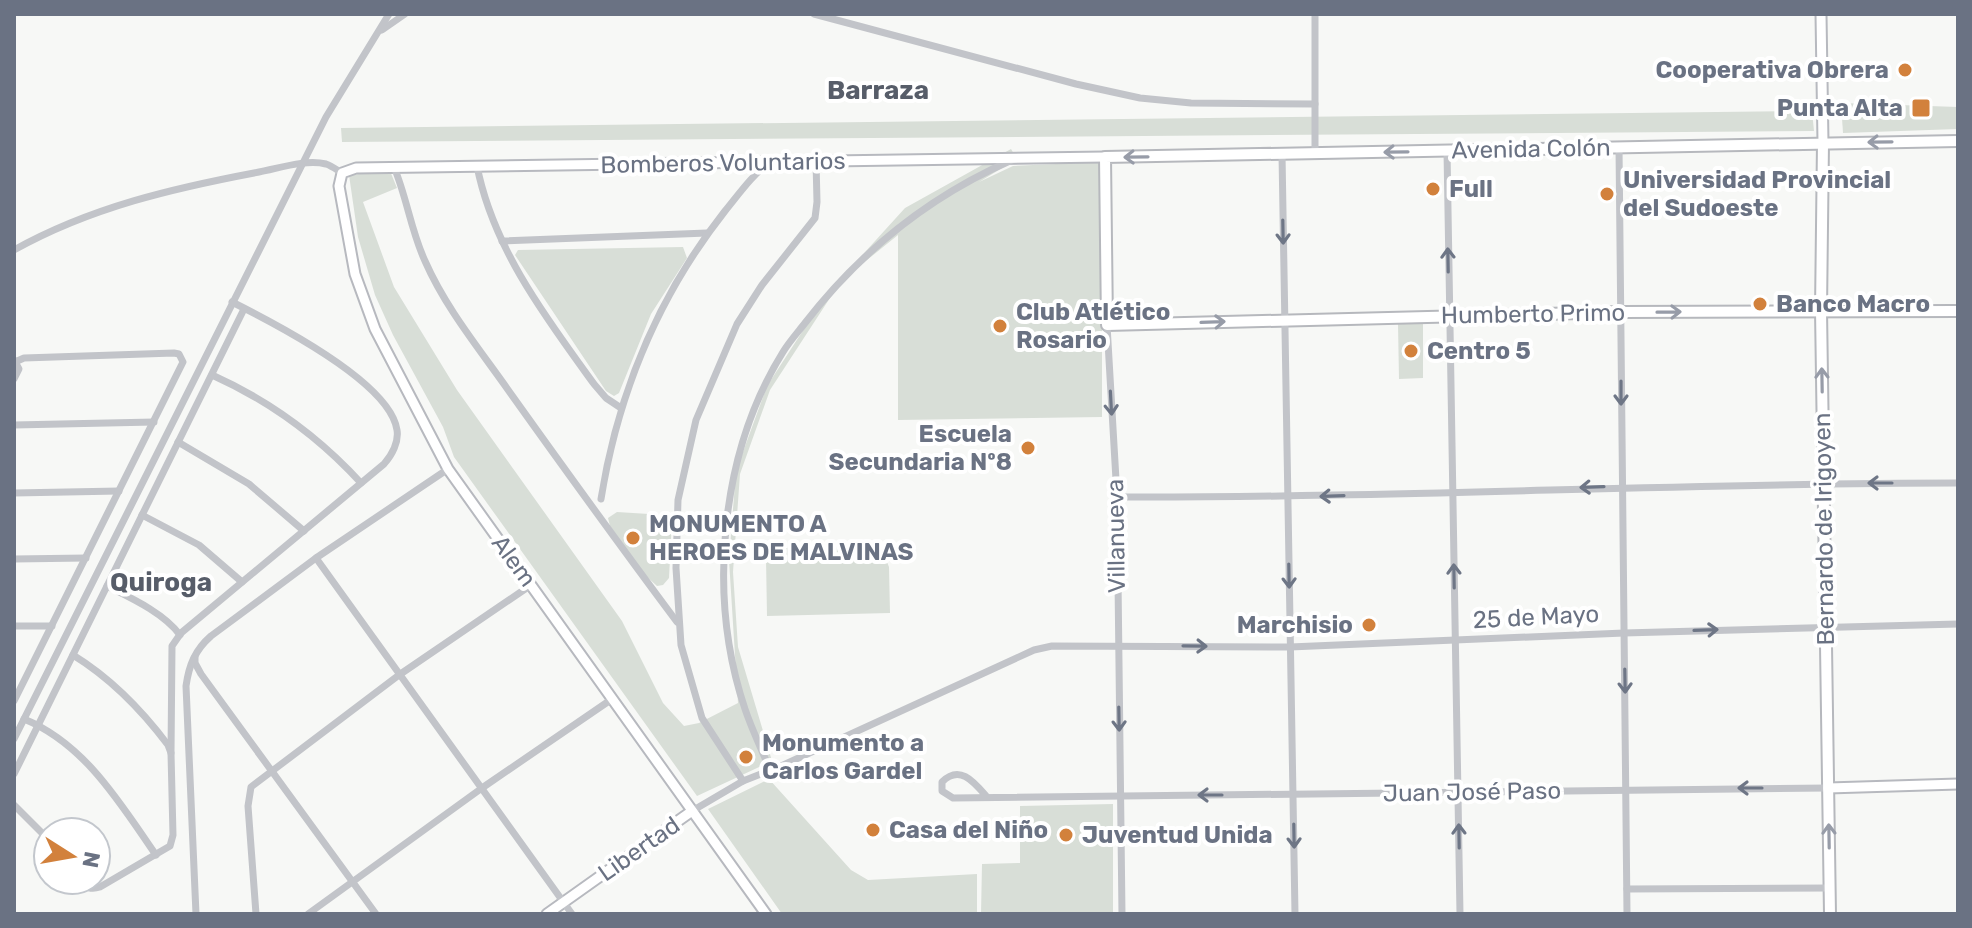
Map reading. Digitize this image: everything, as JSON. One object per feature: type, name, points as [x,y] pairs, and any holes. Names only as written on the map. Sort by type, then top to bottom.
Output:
[{"type":"main road","points":[[1821,14],[1823,143]]},
{"type":"main road","name":"Avenida Colón","points":[[1105,157],[1958,141]]},
{"type":"main road","name":"Bernardo de Irigoyen","points":[[1823,143],[1821,310],[1830,914]]},
{"type":"main road","name":"Bomberos Voluntarios","points":[[342,173],[353,168],[394,167],[1105,157]]},
{"type":"main road","name":"Villanueva","points":[[1105,157],[1107,325]]},
{"type":"main road","name":"Alem","points":[[342,173],[339,189],[347,239],[368,312],[448,469],[766,914]]},
{"type":"main road","name":"Humberto Primo","points":[[1107,325],[1621,312],[1958,311]]},
{"type":"main road","name":"Juan José Paso","points":[[1828,788],[1958,784]]},
{"type":"main road","name":"Libertad","points":[[547,914],[692,811]]},
{"type":"street","points":[[14,739],[333,105],[389,14]]},
{"type":"street","points":[[380,31],[405,14]]},
{"type":"street","points":[[814,14],[1140,98],[1191,103],[1315,104]]},
{"type":"street","points":[[1315,14],[1315,153]]},
{"type":"street","points":[[1619,147],[1627,914]]},
{"type":"street","points":[[1447,151],[1460,914]]},
{"type":"street","points":[[1282,154],[1295,914]]},
{"type":"street","points":[[770,770],[744,708],[724,592],[728,500],[753,415],[783,351],[826,295],[859,262],[904,223],[951,190],[1012,161],[1026,158]]},
{"type":"street","points":[[743,781],[702,718],[687,670],[678,624],[678,500],[696,420],[737,324],[762,285],[815,218],[816,161]]},
{"type":"street","points":[[601,499],[621,408],[655,319],[707,233],[757,171],[770,162]]},
{"type":"street","points":[[14,250],[71,222],[119,204],[193,184],[303,164],[324,164],[342,173]]},
{"type":"street","points":[[477,166],[492,222],[531,291],[576,359],[606,398],[621,408]]},
{"type":"street","points":[[394,167],[425,261],[452,311],[678,624]]},
{"type":"street","points":[[502,241],[707,233]]},
{"type":"street","points":[[112,880],[167,849],[173,841],[172,646],[180,635],[384,464],[396,444],[397,427],[385,408],[356,378],[305,340],[232,302]]},
{"type":"street","points":[[14,774],[244,309]]},
{"type":"street","name":"Villanueva","points":[[1107,325],[1117,497],[1122,914]]},
{"type":"street","points":[[14,379],[19,369],[15,361],[24,358],[179,354],[183,362],[14,701]]},
{"type":"street","points":[[212,375],[295,421],[336,456],[361,483]]},
{"type":"street","points":[[14,425],[154,422]]},
{"type":"street","points":[[178,442],[249,484],[304,531]]},
{"type":"street","points":[[196,914],[186,686],[188,669],[195,655],[211,636],[316,558],[448,469]]},
{"type":"street","points":[[1117,497],[1288,498],[1621,487],[1958,483]]},
{"type":"street","points":[[14,493],[119,491]]},
{"type":"street","points":[[142,515],[199,545],[242,582]]},
{"type":"street","points":[[14,559],[86,558]]},
{"type":"street","points":[[316,558],[572,914]]},
{"type":"street","points":[[256,914],[248,798],[251,787],[399,675],[531,585]]},
{"type":"street","points":[[107,586],[140,603],[180,635]]},
{"type":"street","name":"25 de Mayo","points":[[692,811],[743,781],[1034,650],[1052,646],[1290,647],[1825,626],[1958,624]]},
{"type":"street","points":[[14,626],[52,626]]},
{"type":"street","points":[[73,655],[105,677],[129,699],[150,721],[171,753]]},
{"type":"street","points":[[195,655],[195,663],[201,674],[376,914]]},
{"type":"street","points":[[308,914],[482,788],[612,699]]},
{"type":"street","points":[[24,719],[38,725],[90,766],[118,799],[156,855]]},
{"type":"street","name":"Juan José Paso","points":[[987,797],[967,776],[956,773],[948,775],[942,782],[942,791],[946,795],[987,797],[1828,788]]},
{"type":"street","points":[[14,805],[32,823]]},
{"type":"street","points":[[1627,889],[1829,888]]},
{"type":"shaded area","points":[[1841,103],[1958,107],[1958,129],[1843,133]]},
{"type":"shaded area","points":[[1812,111],[1814,131],[342,142],[341,128]]},
{"type":"shaded area","points":[[1011,149],[1017,159],[979,182],[1013,166],[1102,162],[1102,417],[898,420],[898,235],[841,281],[770,390],[740,474],[733,572],[738,647],[772,761],[697,796],[454,457],[443,427],[375,295],[358,237],[349,175],[390,171],[397,188],[363,202],[394,287],[457,390],[622,621],[663,703],[684,726],[699,723],[738,703],[729,560],[736,471],[767,386],[826,295],[905,208]]},
{"type":"shaded area","points":[[683,247],[687,258],[651,314],[619,393],[614,396],[606,391],[515,255],[518,250]]},
{"type":"shaded area","name":"Centro 5","points":[[1398,324],[1423,324],[1423,378],[1399,379]]},
{"type":"shaded area","points":[[617,512],[665,515],[672,519],[669,578],[663,585],[657,586],[644,574],[610,526],[608,518]]},
{"type":"shaded area","points":[[864,542],[881,547],[889,567],[890,613],[767,616],[766,558],[770,549]]},
{"type":"shaded area","points":[[769,779],[851,870],[868,880],[977,874],[977,914],[782,914],[708,809]]},
{"type":"shaded area","name":"Juventud Unida","points":[[1113,804],[1113,914],[981,914],[982,864],[1020,863],[1020,806]]},
{"type":"place","name":"Cooperativa Obrera","points":[[1905,70]]},
{"type":"place","name":"Punta Alta","points":[[1921,108]]},
{"type":"place","name":"Full","points":[[1433,189]]},
{"type":"place","name":"Universidad Provincial del Sudoeste","points":[[1607,194]]},
{"type":"place","name":"Banco Macro","points":[[1760,304]]},
{"type":"place","name":"Club Atlético Rosario","points":[[1000,326]]},
{"type":"place","name":"Centro 5","points":[[1411,351]]},
{"type":"place","name":"Escuela Secundaria Nº8","points":[[1028,448]]},
{"type":"place","name":"MONUMENTO A HEROES DE MALVINAS","points":[[633,538]]},
{"type":"place","name":"Marchisio","points":[[1369,625]]},
{"type":"place","name":"Monumento a Carlos Gardel","points":[[746,757]]},
{"type":"place","name":"Casa del Niño","points":[[873,830]]},
{"type":"place","name":"Juventud Unida","points":[[1066,835]]},
{"type":"district","name":"Barraza","points":[[878,90]]},
{"type":"district","name":"Quiroga","points":[[161,582]]}]
